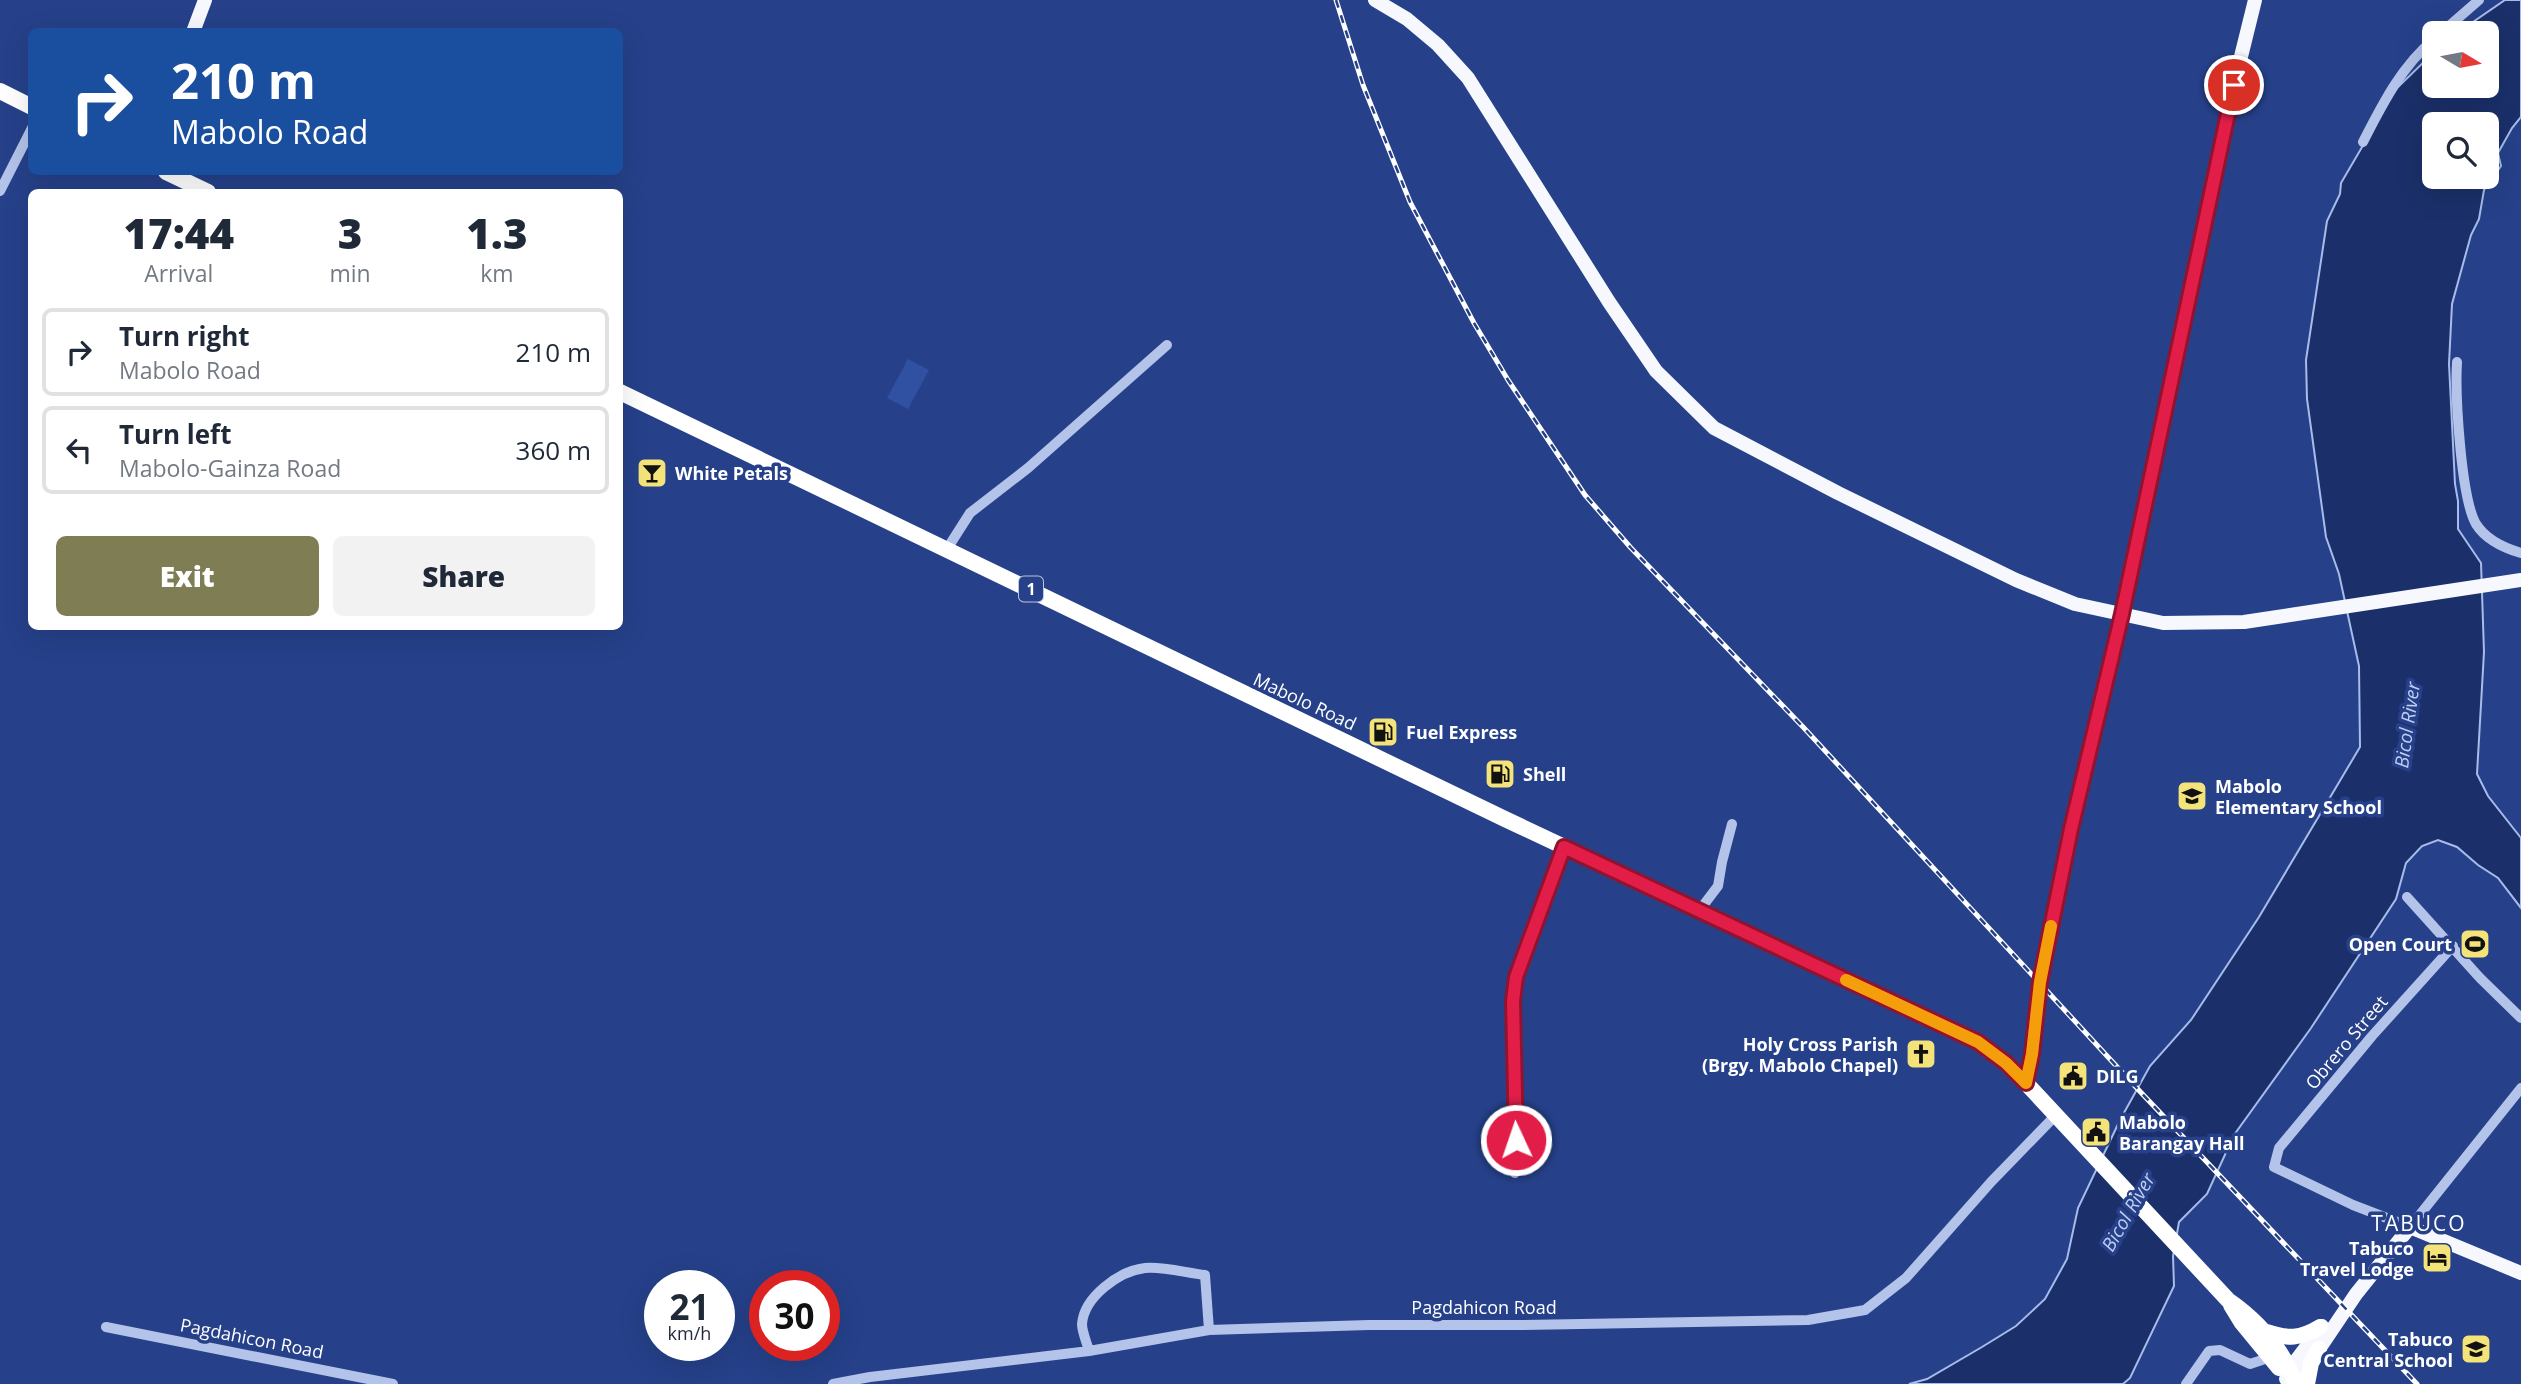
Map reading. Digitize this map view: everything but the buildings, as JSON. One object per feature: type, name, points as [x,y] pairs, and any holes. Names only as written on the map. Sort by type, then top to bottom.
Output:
[{"type":"highway","points":[[0,91],[28,105]]},
{"type":"highway","points":[[172,175],[202,189]]},
{"type":"highway","name":"1","points":[[623,393],[942,546]]},
{"type":"highway","name":"Mabolo Road","points":[[942,546],[1564,847],[1978,1042],[2006,1063],[2026,1083],[2228,1300],[2242,1323],[2289,1377]]},
{"type":"highway","name":"Mabolo Road","points":[[2228,1300],[2250,1315],[2267,1332],[2289,1377]]},
{"type":"highway","points":[[2267,1332],[2298,1338],[2320,1327]]},
{"type":"highway","points":[[2307,1384],[2311,1363],[2319,1349]]},
{"type":"main road","points":[[194,28],[205,0]]},
{"type":"main road","points":[[1375,0],[1408,19],[1438,45],[1468,78],[1609,302],[1656,371],[1714,428],[1838,493],[2016,580],[2075,604],[2163,623],[2230,622],[2521,580]]},
{"type":"main road","points":[[2122,614],[2255,0]]},
{"type":"main road","points":[[2289,1377],[2319,1349],[2410,1227],[2521,1273]]},
{"type":"main road","points":[[2289,1377],[2320,1327],[2346,1310]]},
{"type":"street","points":[[2455,21],[2479,0]]},
{"type":"street","points":[[2363,142],[2389,89],[2422,50]]},
{"type":"street","points":[[0,191],[28,136]]},
{"type":"street","points":[[942,546],[970,513],[1028,468],[1167,345]]},
{"type":"street","points":[[2457,362],[2455,390],[2469,508],[2477,526],[2485,533],[2502,547],[2521,553]]},
{"type":"street","points":[[2026,1083],[2040,982],[2071,829],[2122,614]]},
{"type":"street","points":[[1699,911],[1718,886],[1732,824]]},
{"type":"street","points":[[1515,1173],[1518,1158],[1513,1001],[1516,977],[1564,847]]},
{"type":"street","points":[[2407,897],[2480,978],[2521,1018]]},
{"type":"street","name":"Obrero Street","points":[[2410,1227],[2353,1205],[2274,1167],[2280,1148],[2372,1036],[2453,946]]},
{"type":"street","points":[[2410,1227],[2521,1088]]},
{"type":"street","name":"Pagdahicon Road","points":[[833,1384],[883,1375],[1089,1351],[1209,1330],[1369,1325],[1808,1320],[1865,1310],[1906,1278],[1991,1182],[2056,1115]]},
{"type":"street","points":[[1089,1351],[1082,1324],[1089,1306],[1105,1287],[1125,1274],[1145,1268],[1205,1275],[1209,1330]]},
{"type":"street","name":"Pagdahicon Road","points":[[106,1327],[393,1384]]},
{"type":"street","points":[[2186,1384],[2209,1351],[2220,1350],[2250,1364],[2271,1357]]},
{"type":"shaded area","points":[[908,359],[929,370],[908,409],[887,398]]},
{"type":"water","name":"Bicol River","points":[[2505,0],[2521,0],[2521,117],[2499,151],[2499,112],[2422,112],[2422,189],[2485,189],[2479,219],[2471,235],[2452,304],[2449,364],[2455,484],[2458,529],[2481,563],[2484,652],[2477,774],[2488,796],[2521,838],[2521,908],[2498,878],[2457,847],[2438,840],[2422,846],[2406,863],[2396,899],[2311,1028],[2234,1135],[2207,1194],[2179,1222],[2173,1256],[2174,1286],[2130,1378],[2123,1384],[1909,1384],[1927,1379],[2016,1326],[2045,1299],[2067,1259],[2078,1208],[2120,1120],[2150,1066],[2191,1020],[2259,917],[2360,747],[2359,666],[2339,574],[2326,537],[2307,399],[2306,360],[2327,221],[2340,194],[2341,183],[2396,89],[2422,64],[2422,98],[2499,98],[2499,21],[2474,21]]},
{"type":"railway","points":[[1336,0],[1363,85],[1410,202],[1474,323],[1508,380],[1585,495],[1631,548],[1804,728],[2132,1083],[2417,1384]]},
{"type":"slow traffic","points":[[1846,980],[1978,1042],[2006,1063],[2026,1083],[2051,926]]},
{"type":"place","name":"White Petals","points":[[652,473]]},
{"type":"place","name":"Fuel Express","points":[[1383,732]]},
{"type":"place","name":"Shell","points":[[1500,774]]},
{"type":"place","name":"Mabolo Elementary School","points":[[2192,796]]},
{"type":"place","name":"Open Court","points":[[2475,944]]},
{"type":"place","name":"Holy Cross Parish (Brgy. Mabolo Chapel)","points":[[1921,1054]]},
{"type":"place","name":"DILG","points":[[2073,1076]]},
{"type":"place","name":"Mabolo Barangay Hall","points":[[2096,1132]]},
{"type":"place","name":"Tabuco Travel Lodge","points":[[2437,1258]]},
{"type":"place","name":"Tabuco Central School","points":[[2476,1349]]},
{"type":"district","name":"TABUCO","points":[[2419,1223]]},
{"type":"route","points":[[1516,1140],[1513,1001],[1516,977],[1564,847],[1978,1042],[2006,1063],[2026,1083],[2040,982],[2084,766],[2122,614],[2193,290],[2234,85]]}]
